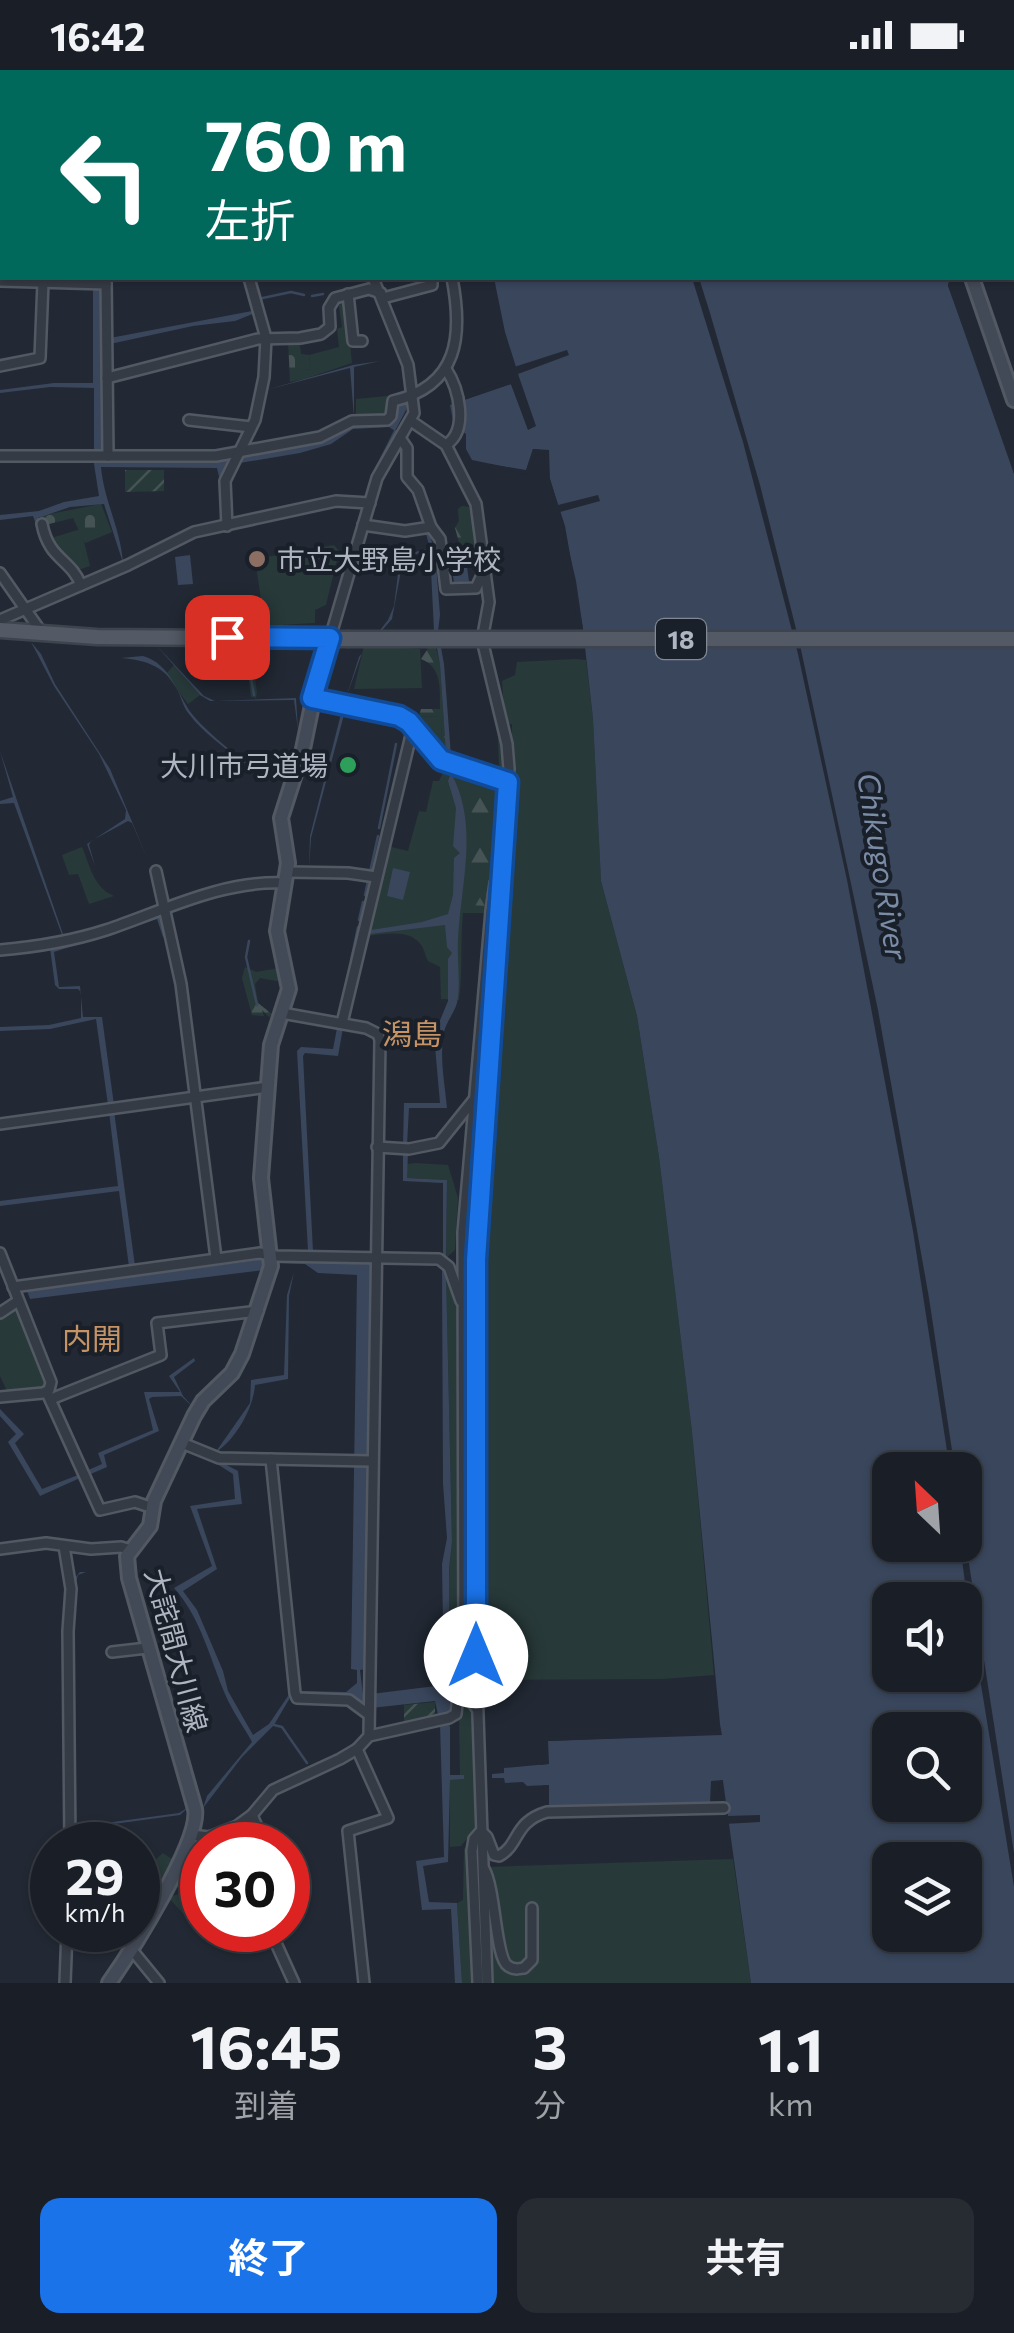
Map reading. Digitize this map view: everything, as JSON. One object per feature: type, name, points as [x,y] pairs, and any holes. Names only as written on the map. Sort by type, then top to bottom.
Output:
[{"type":"main road","points":[[973,280],[1014,400]]},
{"type":"main road","name":"18","points":[[0,630],[43,636],[347,639],[1014,639]]},
{"type":"main road","name":"大詫間大川線","points":[[195,1822],[197,1816],[127,1568],[130,1550],[150,1526],[153,1508],[203,1401],[232,1373],[258,1311],[272,1255],[260,1178],[271,1045],[288,989],[277,931],[288,853],[281,818],[330,638]]},
{"type":"main road","points":[[160,1895],[180,1856]]},
{"type":"main road","points":[[109,1983],[131,1952]]},
{"type":"street","points":[[227,526],[225,481],[259,406],[264,376],[266,338],[250,280]]},
{"type":"street","points":[[330,638],[377,478],[411,421],[414,396],[408,365],[374,280]]},
{"type":"street","points":[[107,378],[266,338],[300,338],[327,331],[331,302],[369,289],[382,295],[432,284],[432,280]]},
{"type":"street","points":[[0,456],[216,456],[320,437],[352,421],[387,420],[393,401],[414,396],[446,369],[456,347],[452,280]]},
{"type":"street","points":[[0,281],[106,281],[107,378],[102,456]]},
{"type":"street","points":[[0,366],[40,358],[43,282]]},
{"type":"street","points":[[348,294],[353,341],[362,341]]},
{"type":"street","points":[[998,358],[1014,373]]},
{"type":"street","points":[[446,369],[456,398],[458,432],[446,445]]},
{"type":"street","points":[[189,420],[251,427]]},
{"type":"street","points":[[411,421],[446,445],[476,504],[489,602],[482,640],[507,744],[504,866],[476,1260],[480,1831],[487,1983]]},
{"type":"street","points":[[400,438],[406,448],[407,477],[418,490],[430,527],[440,539],[446,589],[476,588],[484,571]]},
{"type":"street","points":[[0,620],[194,532],[336,501],[370,502]]},
{"type":"street","points":[[42,524],[51,551],[82,585]]},
{"type":"street","points":[[363,525],[405,531],[430,527]]},
{"type":"street","points":[[0,573],[43,636]]},
{"type":"street","points":[[312,698],[399,716],[441,760],[508,782]]},
{"type":"street","points":[[342,1024],[413,727]]},
{"type":"street","points":[[479,1712],[471,1701],[464,1675],[464,1226],[494,883],[504,866]]},
{"type":"street","points":[[156,871],[180,984],[216,1258]]},
{"type":"street","points":[[0,950],[45,946],[252,883],[348,872],[376,877]]},
{"type":"street","points":[[282,1013],[366,1028],[378,1034],[380,1040],[368,1736]]},
{"type":"street","points":[[0,1124],[268,1088]]},
{"type":"street","points":[[377,1147],[409,1149],[439,1142],[476,1097]]},
{"type":"street","points":[[464,1226],[476,1260]]},
{"type":"street","points":[[0,1253],[17,1285],[18,1301],[51,1382],[49,1396],[100,1510],[136,1502],[153,1508]]},
{"type":"street","points":[[17,1285],[260,1253],[439,1259],[449,1267],[464,1308],[475,1324]]},
{"type":"street","points":[[0,1313],[18,1301]]},
{"type":"street","points":[[0,1396],[49,1396],[160,1355],[157,1324],[258,1311]]},
{"type":"street","points":[[182,1443],[211,1457],[372,1461]]},
{"type":"street","points":[[270,1459],[295,1693],[297,1698],[349,1700],[368,1711]]},
{"type":"street","points":[[0,1550],[46,1543],[130,1550]]},
{"type":"street","points":[[64,1546],[71,1589],[70,1822]]},
{"type":"street","points":[[112,1652],[148,1648]]},
{"type":"street","points":[[241,1822],[273,1790],[357,1749],[368,1736],[437,1722],[456,1714],[459,1684],[464,1675]]},
{"type":"street","points":[[357,1749],[388,1818],[348,1831],[364,1983]]},
{"type":"street","points":[[480,1831],[498,1856],[508,1850],[526,1821],[547,1812],[724,1808]]},
{"type":"street","points":[[252,1815],[255,1822]]},
{"type":"street","points":[[478,1983],[472,1851],[480,1831]]},
{"type":"street","points":[[482,1866],[492,1888],[500,1953],[511,1968],[524,1968],[532,1960],[532,1908]]},
{"type":"street","points":[[65,1983],[66,1952]]},
{"type":"street","points":[[134,1952],[159,1983]]},
{"type":"street","points":[[280,1952],[294,1983]]},
{"type":"green space","points":[[345,297],[352,363],[304,379],[303,370],[311,369],[309,355],[339,347],[337,329],[342,327],[338,300]]},
{"type":"green space","points":[[288,339],[299,340],[301,354],[309,355],[311,369],[304,370],[304,379],[290,382]]},
{"type":"green space","points":[[387,396],[387,415],[356,417],[356,399]]},
{"type":"green space","points":[[125,470],[164,470],[164,491],[125,492]]},
{"type":"green space","points":[[101,504],[112,532],[85,543],[73,518],[41,526],[40,516]]},
{"type":"green space","points":[[462,506],[469,507],[480,562],[477,567],[471,565],[467,548],[459,543],[455,528]]},
{"type":"green space","points":[[81,529],[90,566],[75,571],[48,539]]},
{"type":"green space","points":[[334,545],[339,551],[326,605],[315,610],[315,623],[265,626],[255,559]]},
{"type":"green space","points":[[250,643],[256,698],[251,697],[244,644]]},
{"type":"green space","points":[[364,646],[420,649],[422,688],[354,689]]},
{"type":"green space","points":[[429,647],[436,648],[440,665],[446,754],[443,755],[419,726],[419,722],[423,723],[442,747],[441,717],[419,716],[421,709],[440,709],[436,673],[421,659]]},
{"type":"green space","points":[[586,660],[593,719],[601,881],[637,1016],[659,1157],[692,1432],[714,1675],[663,1679],[482,1677],[483,1226],[511,779],[512,724],[505,724],[502,681],[515,675],[517,662]]},
{"type":"green space","points":[[174,665],[200,695],[188,704],[166,674]]},
{"type":"green space","points":[[419,716],[441,717],[442,748],[419,722]]},
{"type":"green space","points":[[497,716],[504,745],[504,769],[493,772],[455,759],[478,760],[499,767]]},
{"type":"green space","points":[[445,768],[495,785],[501,796],[488,913],[463,913],[459,1000],[441,999],[440,967],[428,961],[417,940],[396,934],[366,936],[387,846],[408,851],[419,811],[426,812],[433,781],[439,781]]},
{"type":"green space","points":[[468,778],[476,785],[478,795],[501,796],[488,906],[468,905],[471,842],[463,779]]},
{"type":"green space","points":[[82,847],[97,882],[114,896],[89,904],[78,874],[69,875],[62,855]]},
{"type":"green space","points":[[245,967],[256,972],[281,968],[284,977],[277,981],[260,978],[255,984],[258,1003],[272,1014],[269,1017],[262,1010],[264,1016],[252,1015],[242,978]]},
{"type":"green space","points":[[407,1164],[448,1165],[458,1198],[455,1250],[446,1258],[447,1180],[407,1178]]},
{"type":"green space","points":[[446,1271],[461,1308],[464,1655],[454,1709],[450,1712],[452,1542]]},
{"type":"green space","points":[[14,1309],[20,1312],[48,1383],[43,1390],[8,1393],[0,1376],[0,1316]]},
{"type":"green space","points":[[463,1685],[475,1720],[477,1826],[461,1846],[450,1847],[450,1780],[464,1779],[460,1775],[459,1716]]},
{"type":"green space","points":[[435,1702],[435,1718],[404,1723],[404,1705]]},
{"type":"green space","points":[[470,1842],[473,1983],[462,1983],[457,1903],[463,1900],[464,1849]]},
{"type":"green space","points":[[163,1853],[172,1859],[160,1881]]},
{"type":"green space","points":[[733,1859],[751,1983],[492,1983],[488,1867]]},
{"type":"green space","points":[[180,1894],[180,1910],[168,1897]]},
{"type":"water","points":[[62,280],[101,280],[103,460],[221,459],[297,447],[334,437],[355,425],[388,422],[395,407],[406,403],[406,410],[395,431],[389,427],[353,429],[331,444],[300,453],[228,465],[222,490],[217,468],[101,467],[123,563],[104,504],[70,507],[38,518],[45,546],[78,585],[47,554],[33,516],[0,520],[0,515],[39,511],[99,496],[94,464],[94,388],[0,390],[93,383],[93,281]]},
{"type":"water","points":[[244,280],[255,313],[235,321],[110,344],[110,338],[252,311]]},
{"type":"water","name":"Chikugo River","points":[[494,280],[950,280],[948,286],[1009,454],[1014,474],[1014,1983],[751,1983],[723,1781],[711,1781],[711,1803],[548,1808],[548,1785],[527,1786],[523,1782],[505,1783],[504,1778],[492,1778],[492,1774],[504,1773],[504,1768],[548,1764],[547,1741],[721,1734],[692,1432],[659,1157],[637,1016],[601,881],[593,719],[583,629],[565,526],[550,480],[549,451],[533,449],[526,471],[472,460],[466,449],[466,434],[454,426],[450,405],[511,384],[528,429],[520,367],[516,367],[505,332]]},
{"type":"water","points":[[380,361],[354,367],[354,417],[350,368],[266,390],[353,365]]},
{"type":"water","points":[[429,533],[435,551],[438,631],[451,756],[446,754],[430,550],[410,556],[402,565],[392,619],[363,652],[394,606],[399,566],[408,554],[430,548],[426,534]]},
{"type":"water","points":[[465,552],[469,581],[454,583],[450,554]]},
{"type":"water","points":[[190,555],[193,584],[178,585],[175,557]]},
{"type":"water","points":[[31,642],[110,769],[148,860],[128,821],[94,839],[125,819],[126,810],[99,754],[54,686]]},
{"type":"water","points":[[156,645],[204,696],[215,701],[200,695]]},
{"type":"water","points":[[143,656],[167,673],[204,727],[251,763],[243,763],[201,728],[162,671],[148,663],[121,658]]},
{"type":"water","points":[[296,698],[298,730],[294,700],[217,701]]},
{"type":"water","points":[[342,710],[345,711],[311,838],[309,869],[310,836]]},
{"type":"water","points":[[0,751],[62,935],[14,803],[0,804],[13,797]]},
{"type":"water","points":[[451,773],[465,814],[466,856],[458,941],[458,996],[442,1047],[447,1108],[409,1108],[407,1145],[403,1144],[404,1103],[440,1103],[434,1035],[448,1001],[448,959],[452,953],[447,947],[445,925],[370,934],[371,930],[448,914],[454,858],[460,853],[453,846],[456,808],[448,781]]},
{"type":"water","points":[[393,868],[410,872],[403,900],[387,896]]},
{"type":"water","points":[[160,915],[167,936],[163,937],[157,919],[54,952],[59,987],[80,986],[81,992],[59,989],[55,985],[50,948]]},
{"type":"water","points":[[81,996],[83,1017],[102,1017],[114,1105],[108,1105],[96,1019],[50,1029],[0,1031],[0,1027],[49,1025],[81,1018]]},
{"type":"water","points":[[337,1028],[343,1028],[338,1056],[303,1056],[313,1251],[308,1251],[297,1051],[301,1047],[333,1049]]},
{"type":"water","points":[[114,1111],[135,1266],[129,1267],[119,1191],[0,1206],[0,1201],[118,1186],[109,1112]]},
{"type":"water","points":[[403,1152],[408,1153],[407,1178],[447,1180],[446,1258],[443,1183],[403,1181]]},
{"type":"water","points":[[265,1259],[265,1270],[30,1299],[27,1291]]},
{"type":"water","points":[[276,1259],[371,1262],[365,1669],[360,1670],[363,1695],[370,1698],[371,1694],[444,1685],[442,1564],[447,1538],[443,1484],[442,1267],[446,1271],[452,1542],[450,1712],[446,1715],[450,1727],[450,1775],[464,1775],[464,1779],[450,1780],[448,1862],[423,1866],[429,1902],[457,1903],[462,1983],[455,1983],[451,1909],[422,1910],[416,1861],[444,1857],[440,1724],[435,1701],[371,1708],[352,1696],[299,1691],[346,1692],[357,1683],[357,1670],[351,1669],[357,1275],[318,1273],[305,1264],[276,1263]]},
{"type":"water","points":[[294,1272],[289,1296],[288,1379],[255,1385],[251,1404],[242,1424],[215,1453],[250,1403],[251,1380],[284,1375],[287,1295]]},
{"type":"water","points":[[194,1358],[174,1377],[193,1407],[181,1396],[152,1397],[149,1399],[159,1431],[104,1455],[107,1467],[86,1476],[84,1472],[102,1464],[98,1453],[153,1430],[144,1392],[180,1392],[169,1376]]},
{"type":"water","points":[[0,1409],[24,1434],[15,1443],[42,1489],[78,1475],[80,1478],[40,1496],[8,1442],[16,1434],[0,1416]]},
{"type":"water","points":[[219,1461],[238,1471],[242,1504],[197,1509],[217,1569],[183,1591],[197,1610],[228,1691],[253,1735],[269,1724],[290,1693],[291,1696],[274,1725],[242,1757],[203,1808],[207,1796],[252,1742],[228,1700],[198,1625],[174,1588],[212,1566],[190,1506],[235,1499],[233,1474],[217,1464]]},
{"type":"water","points":[[80,1572],[86,1572],[78,1575],[76,1582],[72,1634],[76,1822],[73,1822],[71,1632],[74,1579]]},
{"type":"water","points":[[186,1802],[189,1807],[180,1815],[113,1822],[179,1813],[187,1808]]},
{"type":"pier","points":[[693,280],[700,280],[710,313],[760,485],[797,633],[941,632],[948,645],[800,645],[878,1010],[952,1452],[947,1452],[913,1231],[847,880],[798,654],[743,442]]},
{"type":"pier","points":[[949,280],[955,280],[953,286],[1014,452],[1014,474]]},
{"type":"pier","points":[[567,350],[569,355],[518,374],[536,426],[528,430],[511,384],[466,399],[466,394],[515,380],[511,368]]},
{"type":"pier","points":[[533,449],[549,450],[548,472],[558,505],[598,495],[600,501],[560,512],[583,629],[578,629],[560,527],[545,481],[544,455],[536,454],[527,475],[490,469],[489,464],[526,470]]},
{"type":"pier","points":[[962,1562],[969,1562],[972,1582],[965,1582]]},
{"type":"pier","points":[[982,1647],[1014,1853],[1014,1887],[982,1691]]},
{"type":"pier","points":[[715,1726],[720,1726],[722,1735],[548,1741],[549,1764],[540,1765],[546,1737],[716,1730]]},
{"type":"pier","points":[[723,1780],[723,1802],[727,1802],[728,1816],[760,1815],[760,1822],[724,1824],[718,1786],[716,1804],[545,1812],[543,1809],[543,1785],[549,1785],[549,1808],[710,1803],[711,1781]]},
{"type":"waterway","points":[[258,299],[291,292],[304,295]]},
{"type":"waterway","points":[[312,296],[323,294]]},
{"type":"waterway","points":[[376,469],[395,431]]},
{"type":"waterway","points":[[245,646],[254,695]]},
{"type":"waterway","points":[[379,828],[396,744]]},
{"type":"waterway","points":[[370,872],[378,836]]},
{"type":"waterway","points":[[365,895],[368,881]]},
{"type":"waterway","points":[[359,920],[363,902]]},
{"type":"waterway","points":[[351,961],[358,927]]},
{"type":"waterway","points":[[249,941],[246,957],[257,1005]]},
{"type":"waterway","points":[[345,994],[349,971]]},
{"type":"waterway","points":[[364,1717],[364,1733]]},
{"type":"waterway","points":[[274,1725],[282,1727],[307,1763]]},
{"type":"place","name":"市立大野島小学校","points":[[257,559]]},
{"type":"place","name":"大川市弓道場","points":[[348,765]]},
{"type":"district","name":"潟島","points":[[412,1032]]},
{"type":"district","name":"内開","points":[[92,1337]]},
{"type":"route","points":[[227,637],[330,638],[312,698],[399,716],[409,722],[441,760],[508,782],[476,1260],[476,1656]]}]
